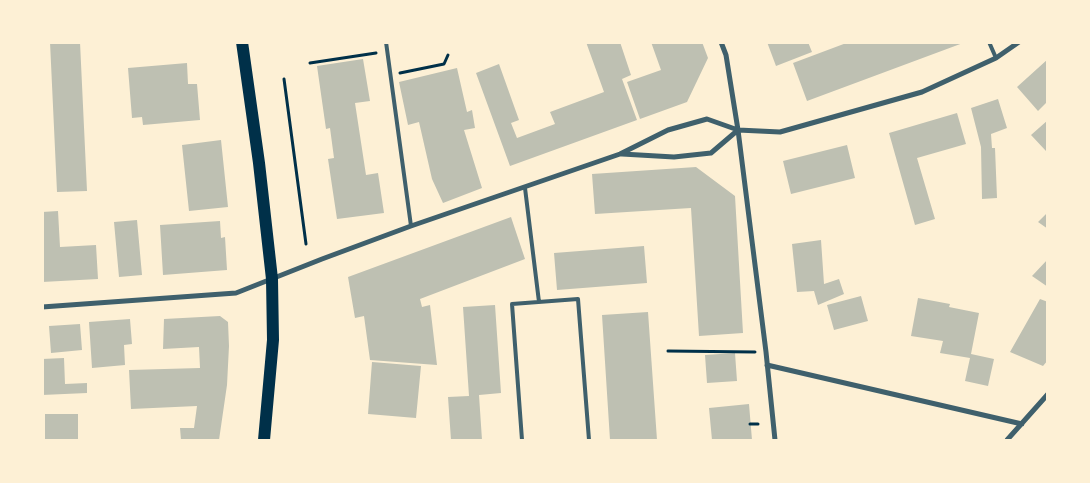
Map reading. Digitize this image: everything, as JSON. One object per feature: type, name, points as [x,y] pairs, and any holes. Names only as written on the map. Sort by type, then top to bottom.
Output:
[{"type":"main road","points":[[242,42],[259,163],[272,279],[273,340],[264,440]]},
{"type":"street","points":[[721,42],[726,55],[738,130],[766,352],[774,440]]},
{"type":"street","points":[[42,307],[236,293],[412,226],[620,154],[668,130],[706,119],[738,130],[780,132],[922,92],[996,58],[1019,42]]},
{"type":"street","points":[[620,154],[674,157],[712,153],[738,130]]},
{"type":"street","points":[[767,365],[1022,424]]},
{"type":"street","points":[[1007,440],[1048,394]]},
{"type":"lane","points":[[386,42],[412,226]]},
{"type":"lane","points":[[989,42],[996,58]]},
{"type":"lane","points":[[525,188],[539,302]]},
{"type":"lane","points":[[522,440],[512,304],[578,299],[589,440]]},
{"type":"path","points":[[310,63],[387,51]]},
{"type":"path","points":[[390,75],[444,64],[448,55]]},
{"type":"path","points":[[284,79],[306,244]]},
{"type":"path","points":[[668,351],[766,352]]},
{"type":"path","points":[[750,424],[758,424]]},
{"type":"building","points":[[50,42],[80,42],[87,191],[57,192]]},
{"type":"building","points":[[586,42],[620,42],[631,75],[622,79],[637,120],[510,166],[476,73],[499,64],[519,120],[511,123],[517,138],[555,124],[550,112],[604,92]]},
{"type":"building","points":[[651,42],[702,42],[708,58],[687,102],[640,119],[627,82],[661,70]]},
{"type":"building","points":[[767,42],[808,42],[812,52],[776,66]]},
{"type":"building","points":[[849,42],[963,43],[807,101],[793,63]]},
{"type":"building","points":[[363,59],[370,101],[355,103],[366,175],[378,173],[384,213],[337,219],[328,159],[334,158],[330,128],[326,129],[317,66]]},
{"type":"building","points":[[1048,59],[1048,106],[1046,103],[1038,111],[1017,87]]},
{"type":"building","points":[[187,63],[188,84],[197,84],[200,120],[143,125],[142,117],[132,118],[128,68]]},
{"type":"building","points":[[457,68],[467,112],[472,110],[475,128],[464,130],[482,188],[443,203],[432,179],[419,122],[408,125],[399,82]]},
{"type":"building","points":[[998,99],[1007,128],[991,134],[992,148],[995,148],[997,198],[982,199],[981,147],[971,108]]},
{"type":"building","points":[[957,113],[966,144],[917,158],[935,219],[915,225],[889,133]]},
{"type":"building","points":[[1048,120],[1048,150],[1046,151],[1031,135]]},
{"type":"building","points":[[221,140],[228,207],[189,211],[182,145]]},
{"type":"building","points":[[847,145],[855,178],[791,194],[783,161]]},
{"type":"building","points":[[696,167],[735,196],[743,333],[699,336],[691,208],[595,214],[592,174]]},
{"type":"building","points":[[58,211],[60,247],[96,245],[98,279],[42,282],[42,212]]},
{"type":"building","points":[[1048,212],[1048,229],[1038,222]]},
{"type":"building","points":[[511,217],[525,259],[420,299],[422,307],[430,305],[437,365],[370,360],[364,316],[355,318],[348,277]]},
{"type":"building","points":[[137,220],[142,275],[119,277],[114,222]]},
{"type":"building","points":[[220,221],[221,238],[225,237],[227,270],[163,275],[160,225]]},
{"type":"building","points":[[821,240],[824,284],[839,279],[844,294],[818,305],[814,291],[797,292],[792,244]]},
{"type":"building","points":[[644,246],[647,283],[557,290],[554,253]]},
{"type":"building","points":[[1048,259],[1048,287],[1032,276]]},
{"type":"building","points":[[861,296],[868,321],[834,330],[827,305]]},
{"type":"building","points":[[918,298],[950,304],[949,307],[979,313],[971,354],[994,359],[988,386],[965,381],[970,358],[940,353],[943,341],[911,336]]},
{"type":"building","points":[[1040,299],[1048,302],[1048,360],[1043,366],[1010,352]]},
{"type":"building","points":[[495,305],[501,393],[479,395],[482,440],[451,440],[448,397],[469,396],[463,307]]},
{"type":"building","points":[[648,312],[657,440],[610,440],[602,315]]},
{"type":"building","points":[[220,316],[228,322],[229,346],[227,385],[219,440],[181,440],[180,428],[194,428],[197,406],[131,409],[129,370],[200,368],[199,347],[163,349],[164,319]]},
{"type":"building","points":[[130,319],[132,344],[124,345],[125,365],[92,368],[89,322]]},
{"type":"building","points":[[80,324],[82,350],[51,353],[49,326]]},
{"type":"building","points":[[735,353],[737,381],[707,383],[705,355]]},
{"type":"building","points":[[64,358],[65,384],[87,383],[87,393],[42,395],[42,359]]},
{"type":"building","points":[[372,362],[421,366],[416,418],[368,414]]},
{"type":"building","points":[[749,404],[752,440],[712,440],[709,408]]},
{"type":"building","points":[[45,414],[78,414],[78,440],[45,440]]}]
